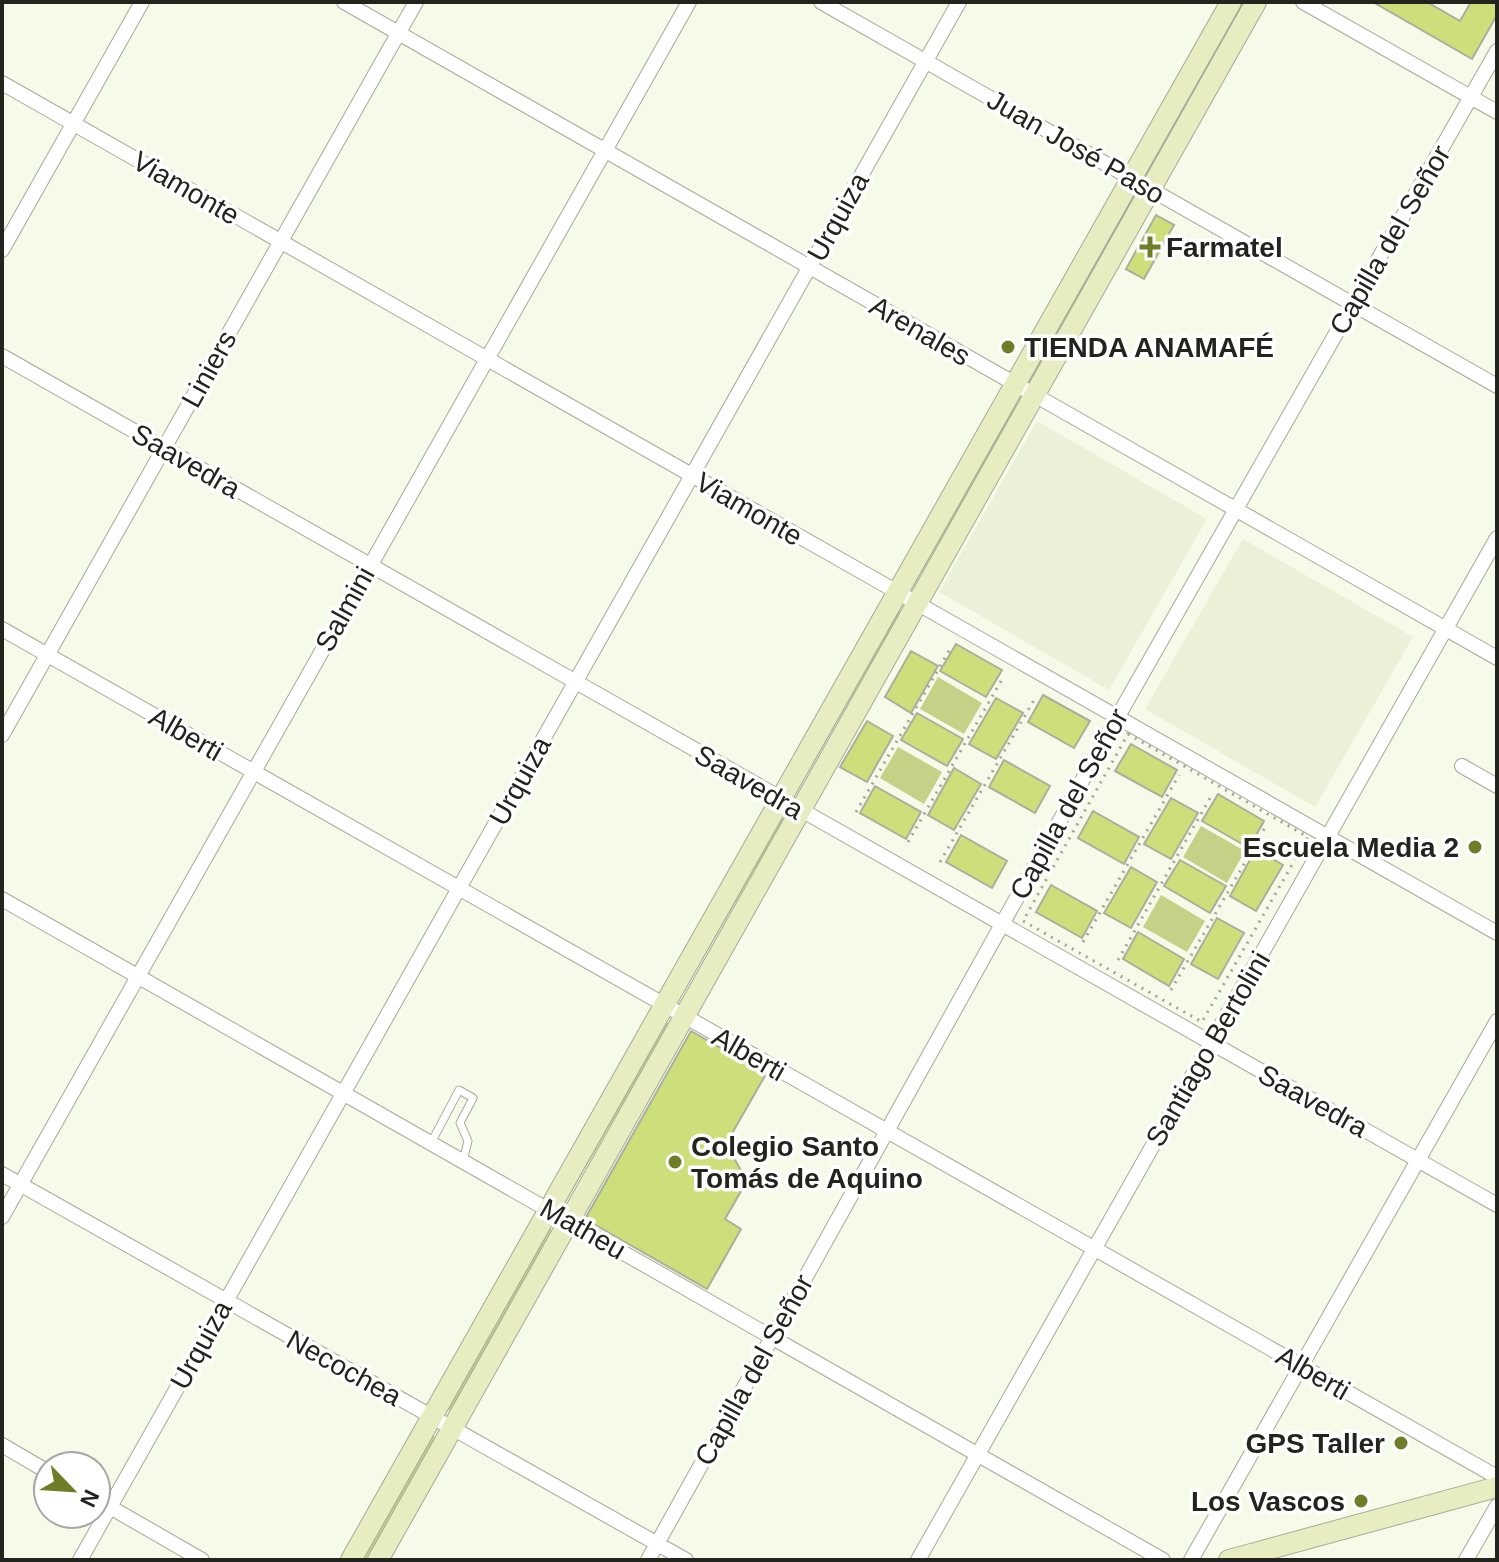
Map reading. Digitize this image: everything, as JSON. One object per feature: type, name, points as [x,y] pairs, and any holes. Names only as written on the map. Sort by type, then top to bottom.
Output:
[{"type":"main road","points":[[351,1560],[1231,2]]},
{"type":"main road","points":[[378,1560],[1256,2]]},
{"type":"main road","points":[[1229,1560],[1497,1487]]},
{"type":"street","points":[[2,250],[142,2]]},
{"type":"street","name":"Arenales","points":[[344,2],[1497,658]]},
{"type":"street","name":"Liniers","points":[[2,735],[416,2]]},
{"type":"street","name":"Salmini","points":[[2,1217],[689,2]]},
{"type":"street","name":"Juan José Paso","points":[[821,2],[1497,386]]},
{"type":"street","name":"Urquiza","points":[[112,1503],[959,2]]},
{"type":"street","points":[[1303,2],[1497,112]]},
{"type":"street","name":"Capilla del Señor","points":[[648,1560],[1117,718],[1497,51]]},
{"type":"street","name":"Viamonte","points":[[2,83],[1497,933]]},
{"type":"street","name":"Saavedra","points":[[2,356],[1497,1205]]},
{"type":"street","name":"Santiago Bertolini","points":[[918,1560],[1497,538]]},
{"type":"street","name":"Alberti","points":[[2,629],[1497,1477]]},
{"type":"street","points":[[1462,766],[1497,786]]},
{"type":"street","name":"Matheu","points":[[2,899],[1163,1560]]},
{"type":"street","points":[[1191,1560],[1497,1021]]},
{"type":"street","name":"Necochea","points":[[2,1174],[686,1560]]},
{"type":"street","points":[[2,1445],[32,1463]]},
{"type":"street","points":[[1466,1560],[1497,1506]]},
{"type":"street","points":[[112,1508],[202,1560]]},
{"type":"street","name":"Urquiza","points":[[80,1560],[97,1530]]},
{"type":"lane","points":[[431,1143],[459,1090],[473,1098],[460,1123],[468,1141],[463,1161]]},
{"type":"path","points":[[856,812],[950,649]]},
{"type":"path","points":[[908,842],[1004,676]]},
{"type":"path","points":[[940,862],[1034,700]]},
{"type":"path","points":[[1128,734],[1308,837],[1202,1022],[1023,921],[1128,734]]},
{"type":"path","points":[[1083,942],[1179,775]]},
{"type":"path","points":[[1118,960],[1213,793]]},
{"type":"path","points":[[1171,990],[1265,828]]},
{"type":"shaded area","points":[[1037,421],[1207,519],[1109,690],[939,592]]},
{"type":"shaded area","points":[[1243,539],[1413,637],[1315,807],[1145,709]]},
{"type":"green space","points":[[1239,2],[1248,2],[1153,167],[1150,167]]},
{"type":"green space","points":[[1132,193],[1137,195],[1035,377],[1031,376]]},
{"type":"green space","points":[[1013,403],[1018,406],[913,587],[911,584]]},
{"type":"green space","points":[[897,610],[901,612],[796,793],[794,791]]},
{"type":"green space","points":[[938,677],[982,703],[964,734],[920,709]]},
{"type":"green space","points":[[898,747],[942,772],[924,804],[880,778]]},
{"type":"green space","points":[[780,816],[784,819],[679,1000],[678,998]]},
{"type":"green space","points":[[1201,826],[1245,851],[1227,883],[1183,857]]},
{"type":"green space","points":[[1161,895],[1205,921],[1187,952],[1143,927]]},
{"type":"green space","points":[[665,1021],[669,1024],[564,1205],[562,1202]]},
{"type":"green space","points":[[550,1227],[552,1233],[452,1409],[447,1411]]},
{"type":"green space","points":[[433,1433],[435,1439],[366,1560],[357,1560]]},
{"type":"building","points":[[1373,2],[1427,2],[1460,21],[1471,2],[1497,2],[1497,15],[1472,59]]},
{"type":"building","name":"Farmatel","points":[[1156,215],[1174,225],[1144,279],[1126,269]]},
{"type":"building","points":[[956,644],[1002,670],[986,697],[940,671]]},
{"type":"building","points":[[911,651],[938,666],[911,713],[885,697]]},
{"type":"building","points":[[1043,695],[1090,721],[1074,748],[1028,722]]},
{"type":"building","points":[[996,698],[1023,713],[996,759],[969,744]]},
{"type":"building","points":[[917,713],[963,739],[947,766],[901,740]]},
{"type":"building","points":[[867,721],[893,736],[867,782],[840,767]]},
{"type":"building","points":[[1131,744],[1177,770],[1162,797],[1115,771]]},
{"type":"building","points":[[1004,760],[1050,786],[1035,813],[989,787]]},
{"type":"building","points":[[954,768],[981,784],[954,830],[928,815]]},
{"type":"building","points":[[875,786],[921,812],[906,839],[860,813]]},
{"type":"building","points":[[1218,794],[1264,821],[1249,848],[1202,821]]},
{"type":"building","points":[[1171,798],[1198,813],[1171,859],[1144,844]]},
{"type":"building","points":[[1093,811],[1139,837],[1124,864],[1078,838]]},
{"type":"building","points":[[961,835],[1007,861],[992,888],[946,862]]},
{"type":"building","points":[[1256,849],[1283,865],[1256,911],[1230,896]]},
{"type":"building","points":[[1180,860],[1226,886],[1210,913],[1164,886]]},
{"type":"building","points":[[1131,867],[1157,882],[1131,928],[1104,913]]},
{"type":"building","points":[[1051,885],[1097,911],[1082,938],[1036,912]]},
{"type":"building","points":[[1217,918],[1244,933],[1218,979],[1191,964]]},
{"type":"building","points":[[1138,932],[1184,959],[1169,986],[1123,959]]},
{"type":"building","name":"Colegio Santo Tomás de Aquino","points":[[691,1031],[766,1074],[726,1144],[747,1181],[725,1219],[741,1229],[707,1289],[585,1219]]},
{"type":"place","name":"Farmatel","points":[[1150,247]]},
{"type":"place","name":"TIENDA ANAMAFÉ","points":[[1008,347]]},
{"type":"place","name":"Escuela Media 2","points":[[1475,847]]},
{"type":"place","name":"Colegio Santo Tomás de Aquino","points":[[675,1162]]},
{"type":"place","name":"GPS Taller","points":[[1401,1443]]},
{"type":"place","name":"Los Vascos","points":[[1361,1501]]}]
